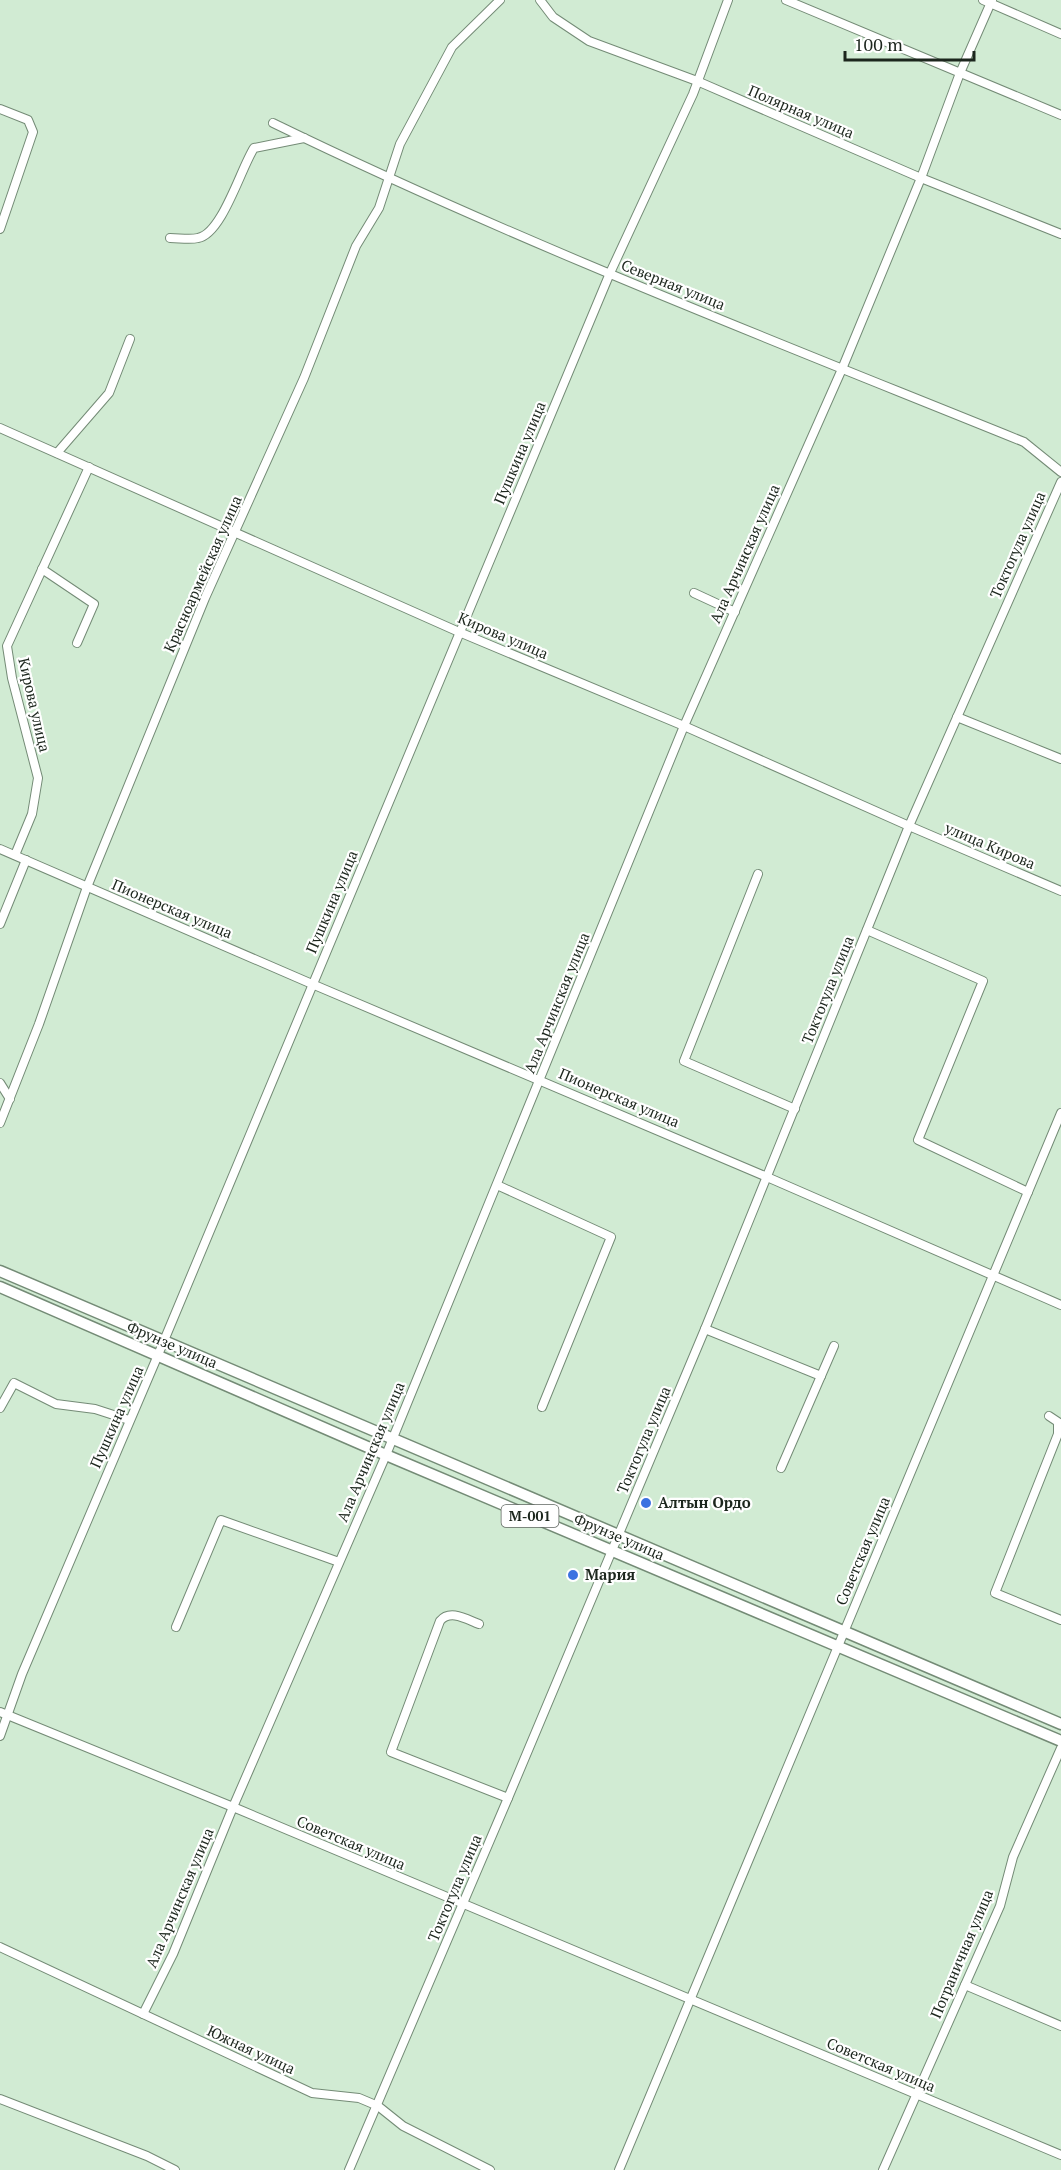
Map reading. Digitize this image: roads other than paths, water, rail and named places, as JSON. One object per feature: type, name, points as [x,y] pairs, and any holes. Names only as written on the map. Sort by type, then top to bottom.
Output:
[{"type":"main road","name":"Фрунзе улица","points":[[0,1271],[1061,1724]]},
{"type":"main road","name":"Фрунзе улица","points":[[0,1287],[386,1455],[1061,1742]]},
{"type":"street","name":"Красноармейская улица","points":[[0,1123],[39,1024],[87,887],[205,598],[304,378],[356,246],[379,208],[400,144],[452,47],[500,0]]},
{"type":"street","name":"Полярная улица","points":[[540,0],[553,16],[589,41],[697,81],[921,178],[1061,234]]},
{"type":"street","name":"Пушкина улица","points":[[0,1736],[4,1714],[164,1341],[610,273],[693,94],[728,0]]},
{"type":"street","points":[[786,0],[1061,115]]},
{"type":"street","points":[[989,1],[1061,34]]},
{"type":"street","name":"Ала Арчинская улица","points":[[143,2014],[173,1954],[233,1808],[386,1455],[684,726],[842,369],[921,178],[989,1]]},
{"type":"street","points":[[0,109],[28,120],[33,132],[0,229]]},
{"type":"street","name":"Северная улица","points":[[273,123],[388,179],[842,369],[1024,442],[1061,472]]},
{"type":"street","points":[[170,238],[200,238],[209,232],[222,215],[247,158],[254,148],[304,138]]},
{"type":"street","points":[[57,453],[109,393],[130,339]]},
{"type":"street","name":"Кирова улица","points":[[0,428],[459,632],[684,726],[909,826]]},
{"type":"street","name":"Кирова улица","points":[[15,855],[32,814],[38,777],[12,678],[8,646],[89,467]]},
{"type":"street","name":"Токтогула улица","points":[[349,2170],[705,1329],[909,826],[1061,482]]},
{"type":"street","points":[[42,569],[94,604],[77,643]]},
{"type":"street","points":[[694,593],[735,612]]},
{"type":"street","points":[[957,717],[1061,759]]},
{"type":"street","name":"улица Кирова","points":[[909,826],[1061,891]]},
{"type":"street","name":"Пионерская улица","points":[[0,849],[312,984],[767,1176],[1061,1305]]},
{"type":"street","points":[[0,924],[26,860]]},
{"type":"street","points":[[758,874],[684,1061],[795,1109]]},
{"type":"street","points":[[867,930],[983,981],[918,1140],[1028,1192]]},
{"type":"street","points":[[0,1083],[10,1100]]},
{"type":"street","name":"Советская улица","points":[[619,2170],[1061,1113]]},
{"type":"street","points":[[497,1185],[611,1237],[542,1407]]},
{"type":"street","points":[[705,1329],[821,1376]]},
{"type":"street","points":[[781,1468],[834,1346]]},
{"type":"street","points":[[0,1408],[14,1383],[56,1404],[95,1409],[129,1420]]},
{"type":"street","points":[[1049,1416],[1058,1422],[1058,1434],[995,1593],[1061,1620]]},
{"type":"street","points":[[176,1627],[221,1520],[339,1562]]},
{"type":"street","points":[[479,1624],[450,1614],[440,1621],[391,1752],[508,1798]]},
{"type":"street","name":"Советская улица","points":[[4,1714],[1061,2155]]},
{"type":"street","name":"Пограничная улица","points":[[883,2170],[1000,1906],[1013,1857],[1061,1748]]},
{"type":"street","name":"Южная улица","points":[[0,1947],[312,2093],[359,2098],[378,2106],[403,2126],[490,2170]]},
{"type":"street","points":[[965,1985],[1061,2026]]},
{"type":"street","points":[[0,2099],[147,2156],[175,2170]]},
{"type":"place","name":"Алтын Ордо","points":[[646,1503]]},
{"type":"place","name":"Мария","points":[[573,1575]]}]
